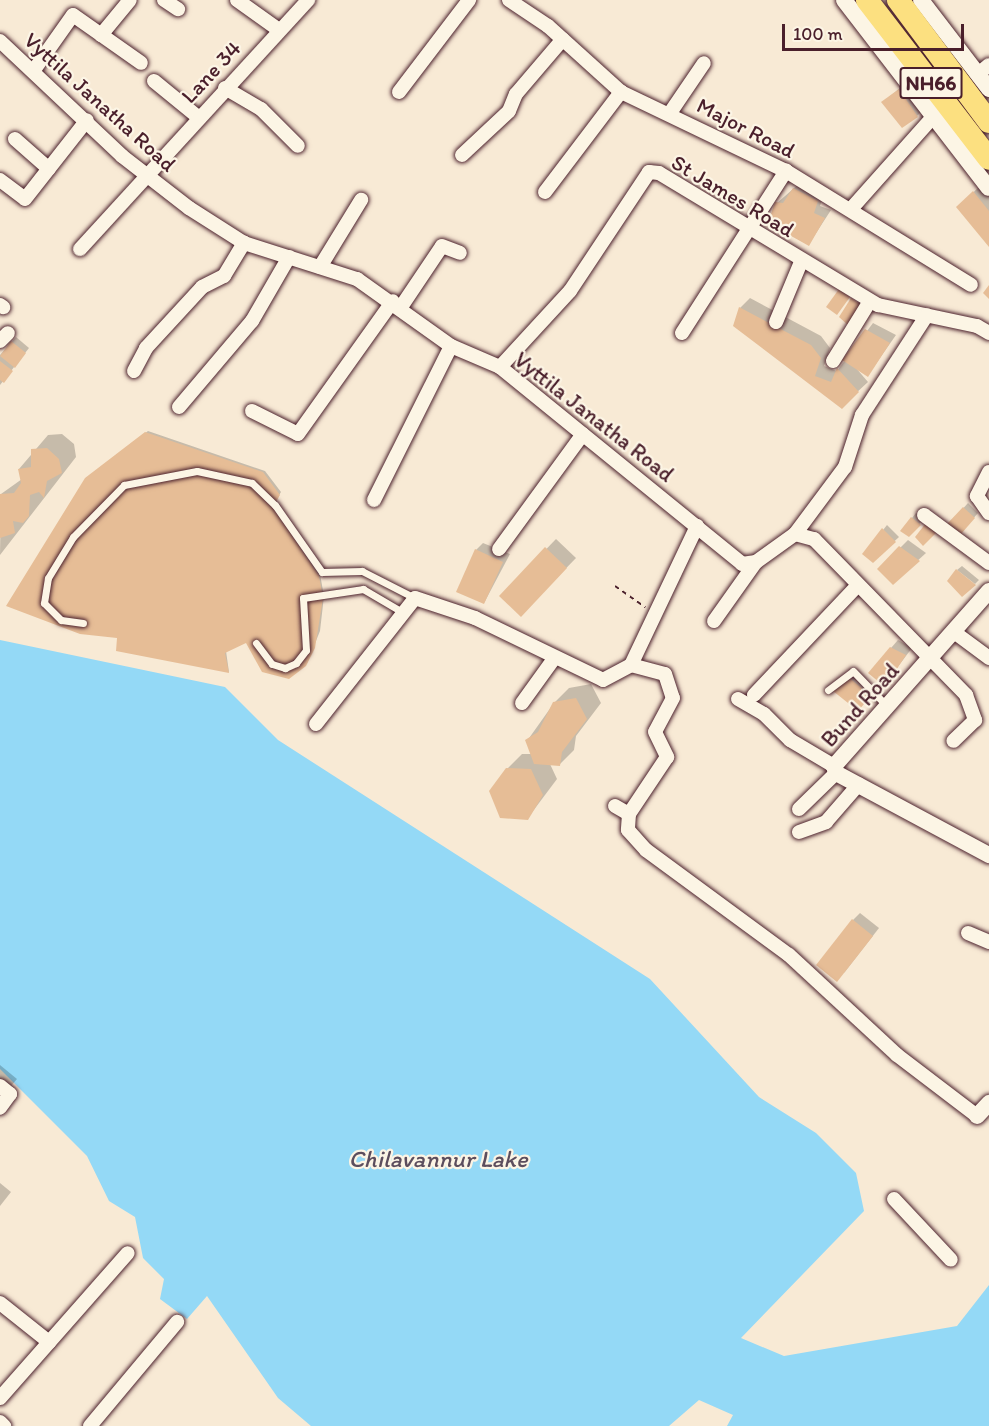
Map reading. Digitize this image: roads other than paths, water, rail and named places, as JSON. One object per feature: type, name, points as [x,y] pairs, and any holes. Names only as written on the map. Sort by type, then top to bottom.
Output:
[{"type":"highway","name":"NH66","points":[[897,0],[920,31],[978,127],[989,159]]},
{"type":"highway","name":"NH66","points":[[873,2],[902,45],[978,127]]},
{"type":"highway","points":[[902,45],[920,31]]},
{"type":"street","points":[[101,35],[130,0]]},
{"type":"street","points":[[164,0],[178,9]]},
{"type":"street","points":[[237,0],[279,30]]},
{"type":"street","name":"Lane 34","points":[[80,249],[198,117],[308,0]]},
{"type":"street","points":[[399,92],[469,0]]},
{"type":"street","name":"Major Road","points":[[510,0],[563,39],[621,92],[786,171],[851,208],[971,285]]},
{"type":"street","points":[[844,0],[934,116],[978,127],[989,188]]},
{"type":"street","points":[[921,0],[983,69],[989,89]]},
{"type":"street","points":[[34,70],[73,15],[141,63]]},
{"type":"street","points":[[462,155],[509,111],[516,94],[563,39]]},
{"type":"street","name":"Vyttila Janatha Road","points":[[0,41],[147,175],[244,243],[357,279],[397,304],[451,346],[500,367],[742,564],[756,562]]},
{"type":"street","points":[[670,114],[704,63]]},
{"type":"street","points":[[154,81],[198,117]]},
{"type":"street","points":[[225,88],[261,109],[298,146]]},
{"type":"street","points":[[544,192],[621,92]]},
{"type":"street","points":[[851,208],[934,116]]},
{"type":"street","points":[[0,180],[25,199],[87,120]]},
{"type":"street","points":[[15,139],[49,169]]},
{"type":"street","points":[[682,333],[786,171]]},
{"type":"street","name":"St James Road","points":[[500,367],[570,291],[649,172],[659,173],[746,230],[870,301],[989,333]]},
{"type":"street","points":[[320,267],[361,200]]},
{"type":"street","points":[[134,371],[146,348],[202,287],[224,276],[244,243]]},
{"type":"street","points":[[252,411],[298,434],[442,246],[460,253]]},
{"type":"street","points":[[179,407],[252,321],[289,257]]},
{"type":"street","points":[[776,322],[801,262]]},
{"type":"street","points":[[833,361],[870,301]]},
{"type":"street","points":[[714,621],[756,562],[795,534],[845,467],[862,415],[927,315]]},
{"type":"street","points":[[374,500],[451,346]]},
{"type":"street","points":[[499,549],[583,434]]},
{"type":"street","points":[[989,472],[977,496],[989,513]]},
{"type":"street","points":[[924,515],[989,562]]},
{"type":"street","points":[[316,724],[415,598],[520,639],[552,660],[603,680],[631,665],[697,526]]},
{"type":"street","points":[[795,534],[814,539],[966,694],[975,720],[953,741]]},
{"type":"street","points":[[754,695],[858,585]]},
{"type":"street","name":"Bund Road","points":[[989,591],[835,769],[989,855]]},
{"type":"street","points":[[954,632],[989,658]]},
{"type":"street","points":[[522,703],[552,660]]},
{"type":"street","points":[[631,665],[665,674],[673,698],[656,732],[667,757],[629,814],[628,830],[646,850],[789,955],[897,1055],[977,1116],[989,1103]]},
{"type":"street","points":[[738,699],[764,714],[790,740],[835,769],[799,809]]},
{"type":"street","points":[[799,832],[825,822],[859,784]]},
{"type":"street","points":[[615,806],[629,814]]},
{"type":"street","points":[[968,933],[989,942]]},
{"type":"street","points":[[0,1086],[10,1094],[0,1108]]},
{"type":"street","points":[[894,1199],[951,1260]]},
{"type":"street","points":[[0,1398],[128,1253]]},
{"type":"street","points":[[0,1303],[49,1342]]},
{"type":"street","points":[[90,1426],[177,1322]]},
{"type":"street","points":[[0,1422],[4,1426]]},
{"type":"lane","points":[[83,623],[61,620],[44,603],[48,578],[73,537],[124,485],[196,471],[252,483],[274,505],[322,572],[362,571],[415,598]]},
{"type":"lane","points":[[256,643],[272,664],[285,668],[296,663],[306,650],[303,597],[363,589],[402,612]]},
{"type":"lane","points":[[828,690],[853,671],[888,707]]},
{"type":"water","name":"Chilavannur Lake","points":[[0,640],[225,687],[278,740],[650,979],[759,1097],[816,1133],[856,1173],[864,1211],[741,1338],[784,1356],[957,1326],[989,1285],[989,1426],[727,1426],[733,1415],[699,1400],[669,1426],[311,1426],[278,1398],[207,1296],[187,1319],[160,1299],[164,1279],[143,1258],[135,1217],[109,1201],[87,1156],[0,1069]]}]
